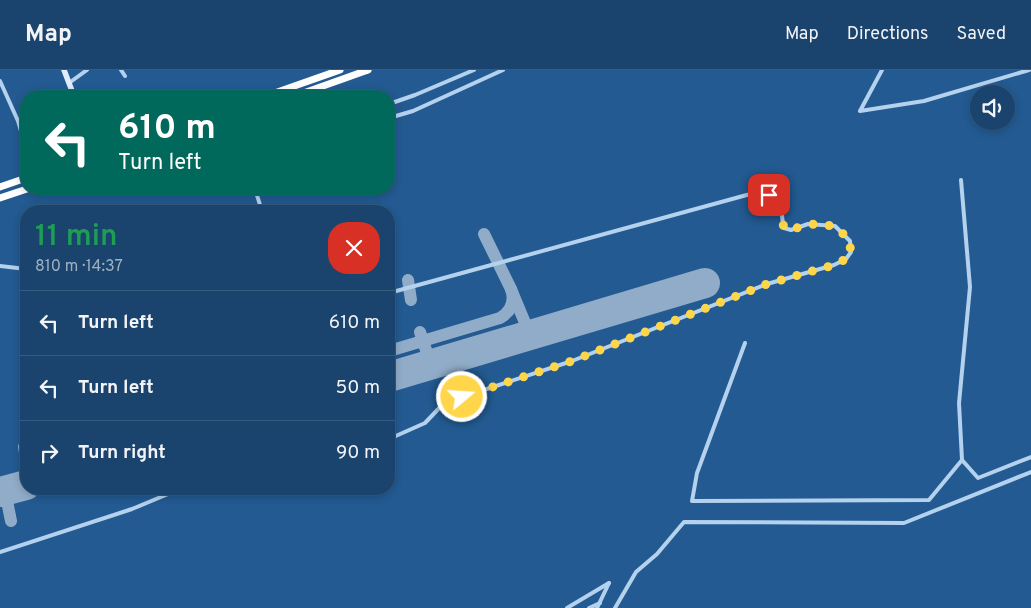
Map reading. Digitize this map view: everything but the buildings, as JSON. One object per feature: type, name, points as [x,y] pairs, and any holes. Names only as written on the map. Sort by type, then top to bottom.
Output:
[{"type":"highway","points":[[283,90],[340,70]]},
{"type":"highway","points":[[312,90],[368,70]]},
{"type":"highway","points":[[0,187],[20,180]]},
{"type":"highway","points":[[0,198],[20,191]]},
{"type":"street","points":[[64,70],[72,90]]},
{"type":"street","points":[[69,83],[87,70]]},
{"type":"street","points":[[121,70],[125,76]]},
{"type":"street","points":[[395,102],[474,70]]},
{"type":"street","points":[[395,116],[413,111],[503,70]]},
{"type":"street","points":[[882,70],[860,111],[924,101],[1029,70]]},
{"type":"street","points":[[0,81],[20,128]]},
{"type":"street","points":[[961,180],[970,287],[960,403],[962,460],[978,478],[1031,457]]},
{"type":"street","points":[[395,291],[754,193],[777,198],[782,206],[781,217],[784,228],[791,230],[808,224],[835,226],[850,241],[851,252],[846,259],[834,265],[767,284],[572,361],[444,402],[425,423],[395,436]]},
{"type":"street","points":[[0,266],[20,268]]},
{"type":"street","points":[[745,343],[697,474],[692,501],[929,500],[962,460]]},
{"type":"street","points":[[614,608],[636,572],[658,554],[684,522],[904,523],[1031,472]]},
{"type":"street","points":[[0,552],[132,509],[166,495]]},
{"type":"street","points":[[567,608],[609,582],[597,608]]},
{"type":"street","points":[[589,608],[600,603]]},
{"type":"taxiway","points":[[484,234],[511,289],[528,330],[525,337]]},
{"type":"taxiway","points":[[408,280],[411,300]]},
{"type":"taxiway","points":[[395,349],[500,318],[512,305],[511,289]]},
{"type":"taxiway","points":[[420,332],[429,359],[425,367]]},
{"type":"taxiway","points":[[429,359],[435,362],[442,361]]},
{"type":"taxiway","points":[[11,489],[20,482]]},
{"type":"taxiway","points":[[5,491],[11,521]]},
{"type":"runway","points":[[395,375],[705,283]]},
{"type":"runway","points":[[0,492],[20,487]]},
{"type":"route","points":[[462,397],[572,361],[767,284],[834,265],[846,259],[851,252],[850,241],[844,233],[835,226],[808,224],[791,230],[784,228],[781,217],[782,206],[777,198],[769,195]]}]
